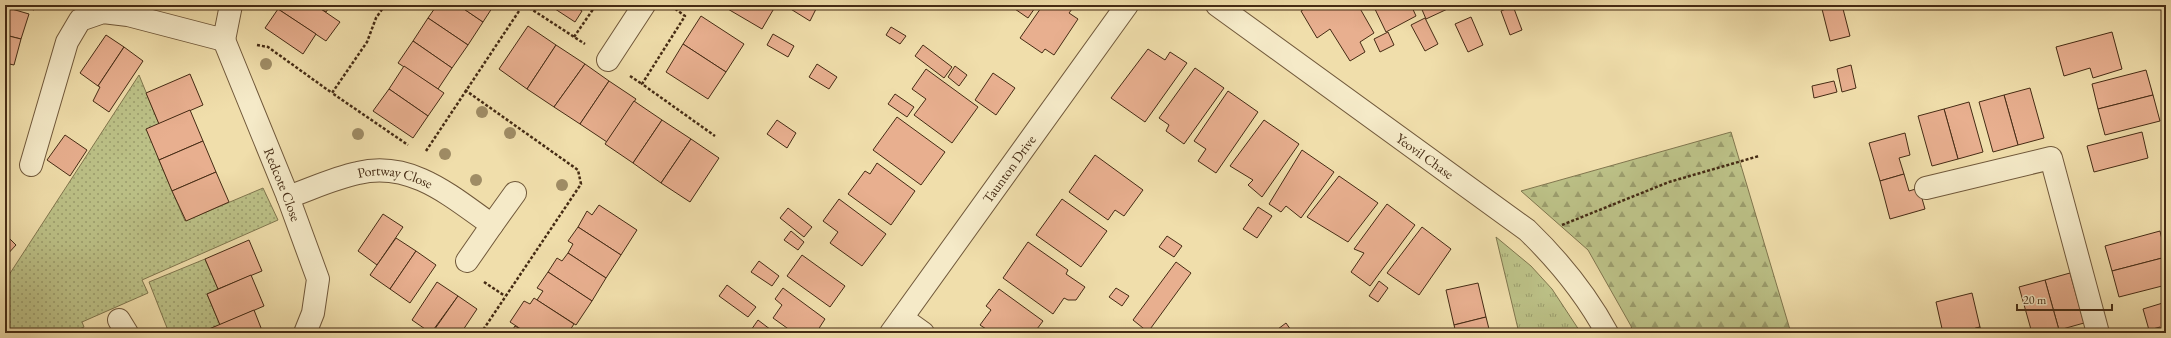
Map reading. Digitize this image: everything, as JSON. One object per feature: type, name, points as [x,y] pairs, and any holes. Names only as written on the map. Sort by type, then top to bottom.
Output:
[{"type":"street","points":[[31,165],[67,42],[80,20],[103,12],[128,15],[224,40],[231,5]]},
{"type":"street","points":[[608,60],[644,5]]},
{"type":"street","name":"Taunton Drive","points":[[897,326],[1127,5]]},
{"type":"street","name":"Yeovil Chase","points":[[1217,5],[1496,207],[1538,240],[1555,257],[1575,283],[1607,333]]},
{"type":"street","name":"Redcote Close","points":[[224,40],[288,197],[318,279],[313,313],[305,333]]},
{"type":"street","points":[[1926,188],[2051,158],[2098,333]]},
{"type":"street","name":"Portway Close","points":[[288,197],[358,172],[386,170],[413,174],[438,186],[492,225]]},
{"type":"street","points":[[467,261],[515,193]]},
{"type":"street","points":[[897,326],[923,333]]},
{"type":"path","points":[[332,93],[367,42],[376,18],[385,5]]},
{"type":"path","points":[[424,155],[523,5]]},
{"type":"path","points":[[574,37],[596,5]]},
{"type":"path","points":[[676,5],[674,8],[685,16],[642,84],[715,136]]},
{"type":"path","points":[[224,40],[268,47],[332,93],[411,146]]},
{"type":"path","points":[[1538,240],[1560,226],[1669,182],[1760,156]]},
{"type":"green space","points":[[139,75],[159,124],[159,160],[185,221],[263,188],[278,220],[142,280],[148,293],[82,322],[84,327],[71,333],[5,333],[5,281]]},
{"type":"green space","points":[[1731,132],[1791,333],[1633,333],[1631,326],[1588,250],[1521,191]]},
{"type":"green space","points":[[1496,237],[1531,266],[1552,289],[1581,333],[1519,333]]},
{"type":"green space","points":[[205,259],[218,289],[207,294],[220,325],[209,329],[211,333],[169,333],[149,282]]},
{"type":"building","points":[[17,5],[36,5],[34,10]]},
{"type":"building","points":[[276,5],[315,5],[340,22],[326,41],[275,7]]},
{"type":"building","points":[[315,5],[331,5],[326,12]]},
{"type":"building","points":[[437,5],[458,5],[483,22],[468,45],[428,18]]},
{"type":"building","points":[[458,5],[494,5],[483,22]]},
{"type":"building","points":[[549,5],[578,5],[576,7],[582,11],[575,22]]},
{"type":"building","points":[[721,5],[776,5],[762,29]]},
{"type":"building","points":[[791,5],[810,5],[816,9],[810,21],[789,8]]},
{"type":"building","points":[[1014,5],[1037,5],[1028,18],[1012,7]]},
{"type":"building","points":[[1043,5],[1075,5],[1069,13],[1078,19],[1054,55],[1045,49],[1042,53],[1020,38]]},
{"type":"building","points":[[1311,5],[1358,5],[1374,33],[1360,42],[1365,52],[1350,61],[1330,29],[1317,38],[1301,11]]},
{"type":"building","points":[[1373,5],[1411,5],[1416,16],[1386,32]]},
{"type":"building","points":[[1420,5],[1456,5],[1426,19]]},
{"type":"building","points":[[1821,5],[1842,5],[1850,36],[1830,41]]},
{"type":"building","points":[[1513,6],[1522,30],[1510,35],[1501,11]]},
{"type":"building","points":[[5,7],[29,14],[21,39],[5,35]]},
{"type":"building","points":[[278,9],[316,34],[303,54],[265,28]]},
{"type":"building","points":[[701,16],[744,44],[726,72],[683,44]]},
{"type":"building","points":[[1471,17],[1483,45],[1468,52],[1455,24]]},
{"type":"building","points":[[428,18],[468,45],[452,68],[413,41]]},
{"type":"building","points":[[1425,18],[1438,44],[1425,51],[1411,25]]},
{"type":"building","points":[[528,26],[556,45],[527,89],[499,69]]},
{"type":"building","points":[[891,27],[906,36],[900,44],[886,35]]},
{"type":"building","points":[[1388,32],[1394,45],[1380,52],[1374,39]]},
{"type":"building","points":[[2112,32],[2122,69],[2093,78],[2090,68],[2064,76],[2056,47]]},
{"type":"building","points":[[773,34],[794,46],[788,57],[767,45]]},
{"type":"building","points":[[5,35],[21,39],[14,65],[5,63]]},
{"type":"building","points":[[106,35],[124,47],[98,86],[80,73]]},
{"type":"building","points":[[413,41],[452,68],[438,89],[398,63]]},
{"type":"building","points":[[683,44],[726,72],[708,99],[666,72]]},
{"type":"building","points":[[556,45],[585,64],[554,107],[527,89]]},
{"type":"building","points":[[923,45],[952,67],[944,78],[915,56]]},
{"type":"building","points":[[124,47],[143,61],[109,112],[93,101],[100,87],[98,86]]},
{"type":"building","points":[[1148,49],[1165,60],[1170,52],[1187,63],[1145,122],[1111,98]]},
{"type":"building","points":[[585,64],[609,81],[580,124],[554,107]]},
{"type":"building","points":[[817,64],[837,77],[829,89],[809,77]]},
{"type":"building","points":[[1851,65],[1856,88],[1842,92],[1837,69]]},
{"type":"building","points":[[404,66],[444,93],[428,116],[389,89]]},
{"type":"building","points":[[955,66],[967,75],[959,86],[948,77]]},
{"type":"building","points":[[1195,68],[1224,88],[1184,144],[1166,131],[1169,125],[1159,118]]},
{"type":"building","points":[[926,69],[978,107],[952,143],[914,115],[926,99],[912,89]]},
{"type":"building","points":[[2146,70],[2153,95],[2098,109],[2092,84]]},
{"type":"building","points":[[993,73],[1015,88],[996,115],[975,100]]},
{"type":"building","points":[[190,74],[203,105],[159,124],[146,93]]},
{"type":"building","points":[[609,81],[636,99],[607,142],[580,124]]},
{"type":"building","points":[[1834,81],[1837,92],[1814,98],[1812,86]]},
{"type":"building","points":[[2030,88],[2044,138],[2018,145],[2004,95]]},
{"type":"building","points":[[389,89],[428,116],[413,138],[373,111]]},
{"type":"building","points":[[1228,91],[1258,112],[1216,173],[1198,161],[1206,149],[1194,141]]},
{"type":"building","points":[[895,94],[914,107],[907,117],[888,104]]},
{"type":"building","points":[[2004,95],[2018,145],[1993,152],[1979,102]]},
{"type":"building","points":[[2153,95],[2160,121],[2105,135],[2098,109]]},
{"type":"building","points":[[634,101],[662,120],[633,163],[605,144]]},
{"type":"building","points":[[1969,102],[1983,152],[1958,159],[1944,109]]},
{"type":"building","points":[[1944,109],[1958,159],[1932,166],[1918,116]]},
{"type":"building","points":[[190,110],[203,141],[159,160],[146,129]]},
{"type":"building","points":[[897,117],[945,152],[921,185],[873,150]]},
{"type":"building","points":[[662,120],[691,139],[661,183],[633,163]]},
{"type":"building","points":[[777,120],[796,133],[787,148],[767,134]]},
{"type":"building","points":[[1264,120],[1299,144],[1262,197],[1248,185],[1253,180],[1230,166]]},
{"type":"building","points":[[2142,132],[2148,158],[2094,172],[2087,146]]},
{"type":"building","points":[[1905,133],[1910,155],[1899,158],[1904,174],[1880,181],[1869,143]]},
{"type":"building","points":[[65,135],[87,150],[70,176],[47,160]]},
{"type":"building","points":[[691,139],[719,158],[690,202],[661,183]]},
{"type":"building","points":[[203,141],[216,172],[172,191],[159,160]]},
{"type":"building","points":[[1302,150],[1334,172],[1301,218],[1286,206],[1281,212],[1269,204]]},
{"type":"building","points":[[1095,155],[1143,190],[1124,216],[1115,210],[1108,220],[1069,192]]},
{"type":"building","points":[[877,163],[915,191],[891,225],[848,194],[865,171],[870,174]]},
{"type":"building","points":[[216,172],[229,202],[186,221],[172,191]]},
{"type":"building","points":[[1904,174],[1909,191],[1919,188],[1925,209],[1890,219],[1880,181]]},
{"type":"building","points":[[1339,176],[1378,203],[1348,242],[1307,217]]},
{"type":"building","points":[[839,199],[886,234],[862,266],[830,243],[838,232],[823,221]]},
{"type":"building","points":[[1062,199],[1107,231],[1081,267],[1036,235]]},
{"type":"building","points":[[1387,204],[1415,225],[1370,286],[1351,272],[1364,253],[1354,249]]},
{"type":"building","points":[[599,205],[637,230],[621,255],[578,227],[587,211],[592,215]]},
{"type":"building","points":[[1258,207],[1272,216],[1257,238],[1243,229]]},
{"type":"building","points":[[788,208],[812,227],[804,237],[780,218]]},
{"type":"building","points":[[383,214],[403,227],[377,265],[358,251]]},
{"type":"building","points":[[578,227],[621,255],[606,278],[568,253],[573,244],[568,241]]},
{"type":"building","points":[[1422,227],[1451,249],[1419,295],[1387,273]]},
{"type":"building","points":[[791,231],[804,242],[798,250],[784,240]]},
{"type":"building","points":[[2160,231],[2166,257],[2112,271],[2105,246]]},
{"type":"building","points":[[5,234],[16,245],[5,257]]},
{"type":"building","points":[[1167,236],[1182,246],[1174,257],[1159,247]]},
{"type":"building","points":[[396,238],[416,251],[390,289],[370,275]]},
{"type":"building","points":[[249,240],[262,271],[218,289],[205,259]]},
{"type":"building","points":[[1028,242],[1068,270],[1066,274],[1085,287],[1076,300],[1068,300],[1064,298],[1053,314],[1003,278]]},
{"type":"building","points":[[416,251],[436,265],[410,303],[390,289]]},
{"type":"building","points":[[568,253],[606,278],[592,301],[548,272],[557,258],[562,261]]},
{"type":"building","points":[[802,255],[845,286],[830,307],[787,276]]},
{"type":"building","points":[[2166,257],[2166,285],[2119,297],[2112,271]]},
{"type":"building","points":[[759,261],[779,276],[772,286],[751,272]]},
{"type":"building","points":[[1176,262],[1191,273],[1148,332],[1133,320]]},
{"type":"building","points":[[548,272],[592,301],[576,325],[537,300],[543,291],[537,288]]},
{"type":"building","points":[[2070,273],[2084,323],[2059,330],[2045,280]]},
{"type":"building","points":[[251,275],[264,306],[220,325],[207,294]]},
{"type":"building","points":[[2045,280],[2059,330],[2048,333],[2032,333],[2019,287]]},
{"type":"building","points":[[1379,281],[1388,288],[1378,302],[1369,296]]},
{"type":"building","points":[[437,282],[458,296],[431,333],[412,320]]},
{"type":"building","points":[[1478,283],[1486,317],[1454,325],[1446,290]]},
{"type":"building","points":[[727,285],[756,307],[748,317],[719,296]]},
{"type":"building","points":[[783,288],[825,319],[816,333],[794,333],[773,318],[782,305],[775,299]]},
{"type":"building","points":[[1116,288],[1129,296],[1122,306],[1109,297]]},
{"type":"building","points":[[999,289],[1043,321],[1034,333],[992,333],[980,325],[991,310],[986,306]]},
{"type":"building","points":[[1972,293],[1980,327],[1958,333],[1943,333],[1936,302]]},
{"type":"building","points":[[458,296],[477,309],[461,333],[432,333]]},
{"type":"building","points":[[534,298],[574,324],[568,333],[527,333],[510,322],[524,301],[530,304]]},
{"type":"building","points":[[2166,302],[2166,333],[2161,333],[2160,327],[2149,330],[2143,309]]},
{"type":"building","points":[[254,310],[263,333],[211,333],[209,329]]},
{"type":"building","points":[[1486,317],[1490,333],[1456,333],[1454,325]]},
{"type":"building","points":[[758,320],[775,333],[749,333]]},
{"type":"building","points":[[1286,323],[1293,333],[1274,332]]},
{"type":"building","points":[[515,326],[527,333],[503,333],[506,329],[511,332]]},
{"type":"building","points":[[1980,327],[1982,333],[1958,333]]}]
